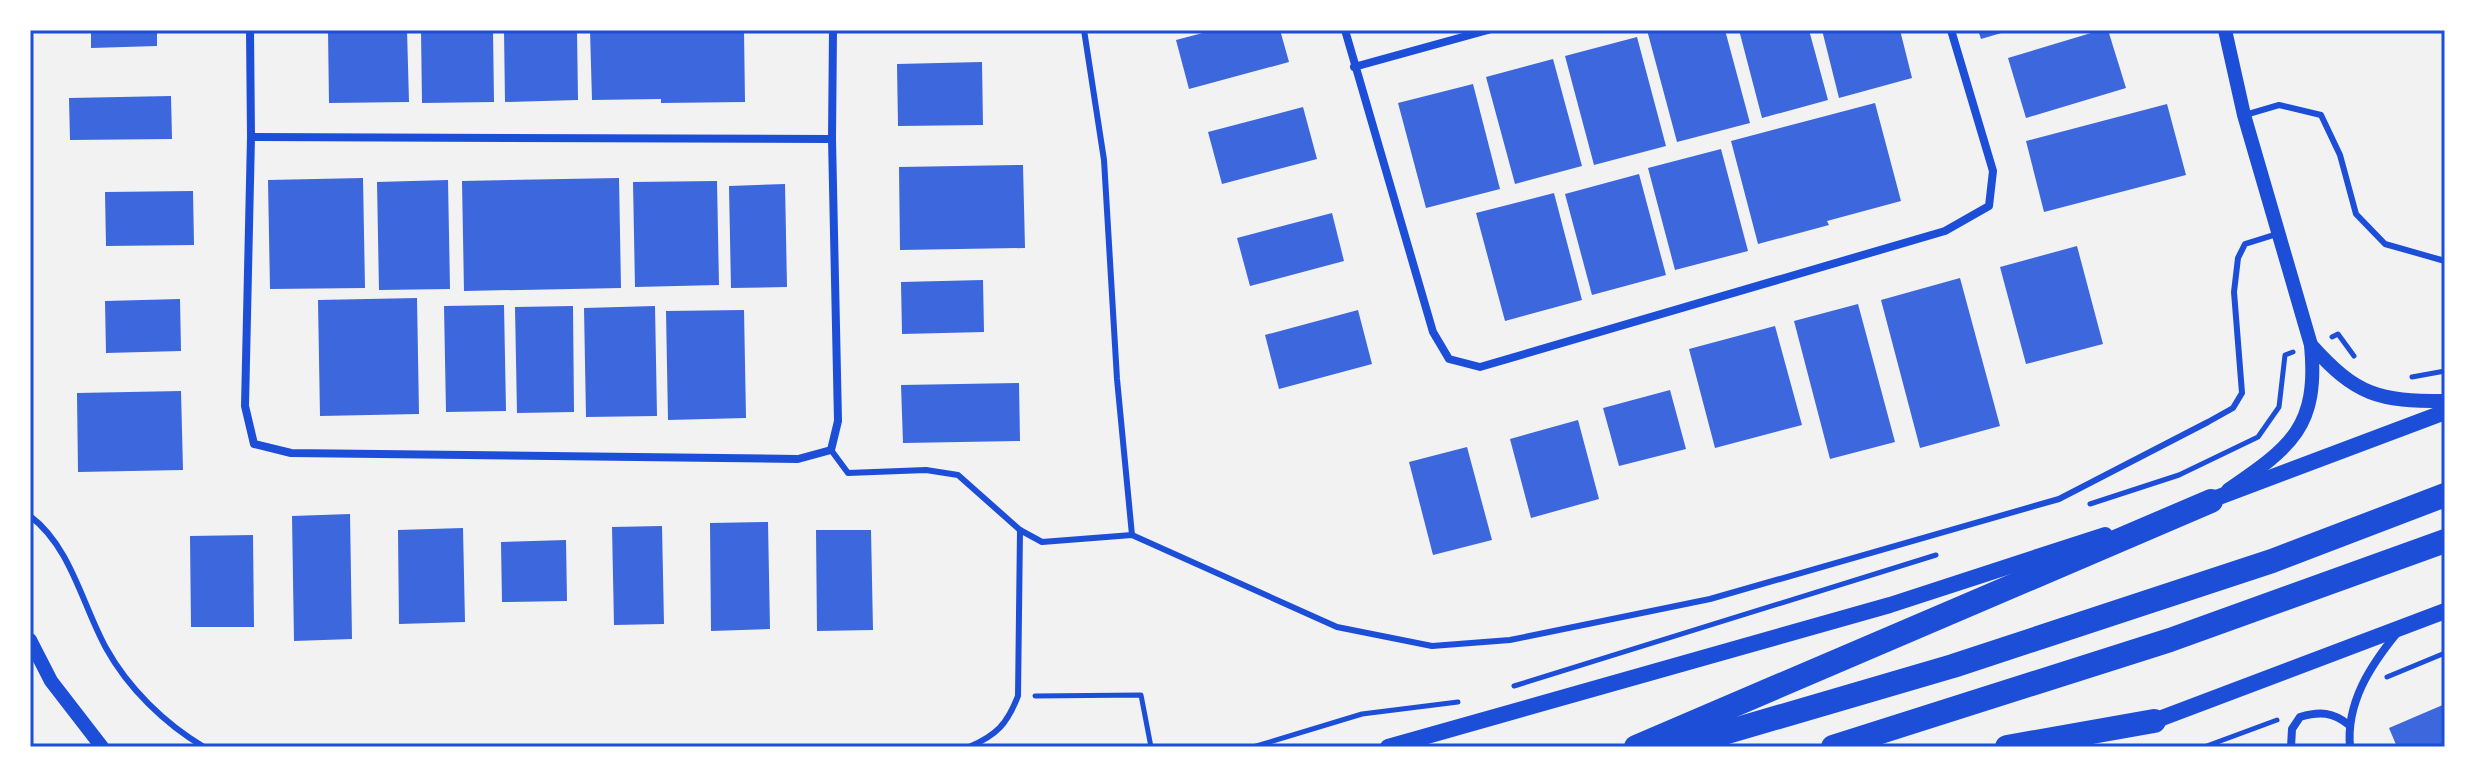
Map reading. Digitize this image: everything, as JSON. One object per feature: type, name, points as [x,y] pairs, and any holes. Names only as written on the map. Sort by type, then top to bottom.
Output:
[{"type":"highway","points":[[1676,747],[1953,666],[2272,561],[2445,495]]},
{"type":"highway","points":[[1636,747],[2211,501]]},
{"type":"highway","points":[[1833,747],[2170,640],[2445,541]]},
{"type":"highway","points":[[2007,747],[2154,721]]},
{"type":"main road","points":[[1388,747],[1890,605],[2211,501],[2445,412]]},
{"type":"main road","points":[[2080,747],[2445,611]]},
{"type":"street","points":[[250,30],[251,137],[245,406],[254,444],[291,453],[798,459],[831,450],[838,421],[833,30]]},
{"type":"street","points":[[1345,30],[1433,332],[1449,359],[1480,367],[1945,231],[1989,206],[1993,171],[1951,30]]},
{"type":"street","points":[[1354,67],[1488,30]]},
{"type":"street","points":[[2211,501],[2282,451],[2294,437],[2310,402],[2313,383],[2311,345],[2244,115],[2225,30]]},
{"type":"street","points":[[251,137],[832,139]]},
{"type":"street","points":[[2311,345],[2338,373],[2360,389],[2392,399],[2445,401]]},
{"type":"street","points":[[2350,747],[2349,725],[2360,688],[2377,658],[2402,628]]},
{"type":"street","points":[[30,640],[51,681],[102,747]]},
{"type":"street","points":[[2291,747],[2292,729],[2300,717],[2325,712],[2349,725]]},
{"type":"lane","points":[[1084,30],[1104,160],[1117,379],[1132,535]]},
{"type":"lane","points":[[2244,115],[2279,105],[2321,115],[2340,155],[2356,214],[2385,244],[2445,261]]},
{"type":"lane","points":[[831,450],[848,473],[926,470],[958,475],[1020,530],[1042,542],[1132,535],[1337,627],[1432,646],[1510,640],[1710,599],[2059,499],[2233,408],[2242,393],[2234,292],[2238,258],[2245,244],[2277,234]]},
{"type":"lane","points":[[30,516],[43,526],[63,556],[107,649],[137,692],[184,735],[204,747]]},
{"type":"lane","points":[[969,747],[987,739],[1008,720],[1018,696],[1020,530]]},
{"type":"path","points":[[2360,688],[2445,653]]},
{"type":"path","points":[[1018,696],[1141,695],[1151,747]]},
{"type":"building","points":[[91,30],[157,30],[157,46],[91,48]]},
{"type":"building","points":[[328,30],[407,30],[409,102],[329,103]]},
{"type":"building","points":[[421,30],[493,30],[494,102],[422,103]]},
{"type":"building","points":[[504,30],[577,30],[578,100],[505,102]]},
{"type":"building","points":[[590,30],[744,30],[745,102],[592,100]]},
{"type":"building","points":[[1214,30],[1280,30],[1289,62],[1189,89],[1176,40]]},
{"type":"building","points":[[1647,30],[1725,30],[1750,123],[1677,142]]},
{"type":"building","points":[[1739,30],[1809,30],[1828,100],[1762,118]]},
{"type":"building","points":[[1822,30],[1900,30],[1912,78],[1839,98]]},
{"type":"building","points":[[1978,30],[2008,30],[2008,31],[1981,39]]},
{"type":"building","points":[[2108,30],[2126,88],[2026,118],[2008,58]]},
{"type":"building","points":[[1637,37],[1666,146],[1594,165],[1565,56]]},
{"type":"building","points":[[1553,59],[1582,166],[1515,184],[1486,77]]},
{"type":"building","points":[[982,62],[983,125],[898,126],[897,64]]},
{"type":"building","points":[[1473,84],[1500,189],[1426,208],[1398,103]]},
{"type":"building","points":[[171,96],[172,139],[70,140],[69,98]]},
{"type":"building","points":[[1875,103],[1901,201],[1758,244],[1731,141]]},
{"type":"building","points":[[2167,104],[2186,175],[2044,212],[2026,141]]},
{"type":"building","points":[[1303,107],[1317,159],[1222,184],[1208,132]]},
{"type":"building","points":[[1721,149],[1748,251],[1675,270],[1648,168]]},
{"type":"building","points":[[1023,165],[1025,248],[900,250],[899,167]]},
{"type":"building","points":[[1639,174],[1666,275],[1592,295],[1565,194]]},
{"type":"building","points":[[363,178],[365,288],[270,289],[268,180]]},
{"type":"building","points":[[619,178],[621,288],[464,291],[462,181]]},
{"type":"building","points":[[448,180],[450,289],[379,290],[377,182]]},
{"type":"building","points":[[717,181],[719,285],[635,287],[633,182]]},
{"type":"building","points":[[785,184],[787,287],[731,288],[729,186]]},
{"type":"building","points":[[193,191],[194,245],[106,246],[105,192]]},
{"type":"building","points":[[1554,193],[1582,300],[1505,321],[1476,213]]},
{"type":"building","points":[[1332,213],[1344,261],[1250,286],[1237,238]]},
{"type":"building","points":[[2077,246],[2103,344],[2026,364],[2000,267]]},
{"type":"building","points":[[1960,278],[2000,426],[1920,448],[1881,300]]},
{"type":"building","points":[[983,280],[984,332],[902,334],[901,282]]},
{"type":"building","points":[[417,298],[419,414],[320,416],[318,300]]},
{"type":"building","points":[[180,299],[181,351],[106,353],[105,301]]},
{"type":"building","points":[[1858,304],[1895,442],[1830,459],[1794,321]]},
{"type":"building","points":[[504,305],[506,411],[446,412],[444,306]]},
{"type":"building","points":[[573,306],[574,412],[517,413],[515,307]]},
{"type":"building","points":[[655,306],[657,416],[586,417],[584,308]]},
{"type":"building","points":[[744,310],[746,418],[668,420],[666,311]]},
{"type":"building","points":[[1358,310],[1372,364],[1279,389],[1265,335]]},
{"type":"building","points":[[1775,326],[1802,425],[1715,448],[1689,349]]},
{"type":"building","points":[[1019,383],[1020,441],[903,443],[901,385]]},
{"type":"building","points":[[1670,390],[1686,449],[1619,466],[1603,408]]},
{"type":"building","points":[[181,391],[183,470],[78,472],[77,393]]},
{"type":"building","points":[[1578,420],[1599,499],[1531,518],[1510,439]]},
{"type":"building","points":[[1467,447],[1492,540],[1433,555],[1409,462]]},
{"type":"building","points":[[350,514],[352,639],[294,641],[292,516]]},
{"type":"building","points":[[768,522],[770,629],[711,631],[710,523]]},
{"type":"building","points":[[662,526],[664,624],[614,625],[612,527]]},
{"type":"building","points":[[463,528],[465,622],[399,624],[398,530]]},
{"type":"building","points":[[816,530],[871,530],[873,630],[817,631]]},
{"type":"building","points":[[253,535],[254,627],[191,627],[190,536]]},
{"type":"building","points":[[566,540],[567,601],[502,602],[501,542]]},
{"type":"building","points":[[2445,704],[2445,747],[2397,747],[2389,728]]}]
